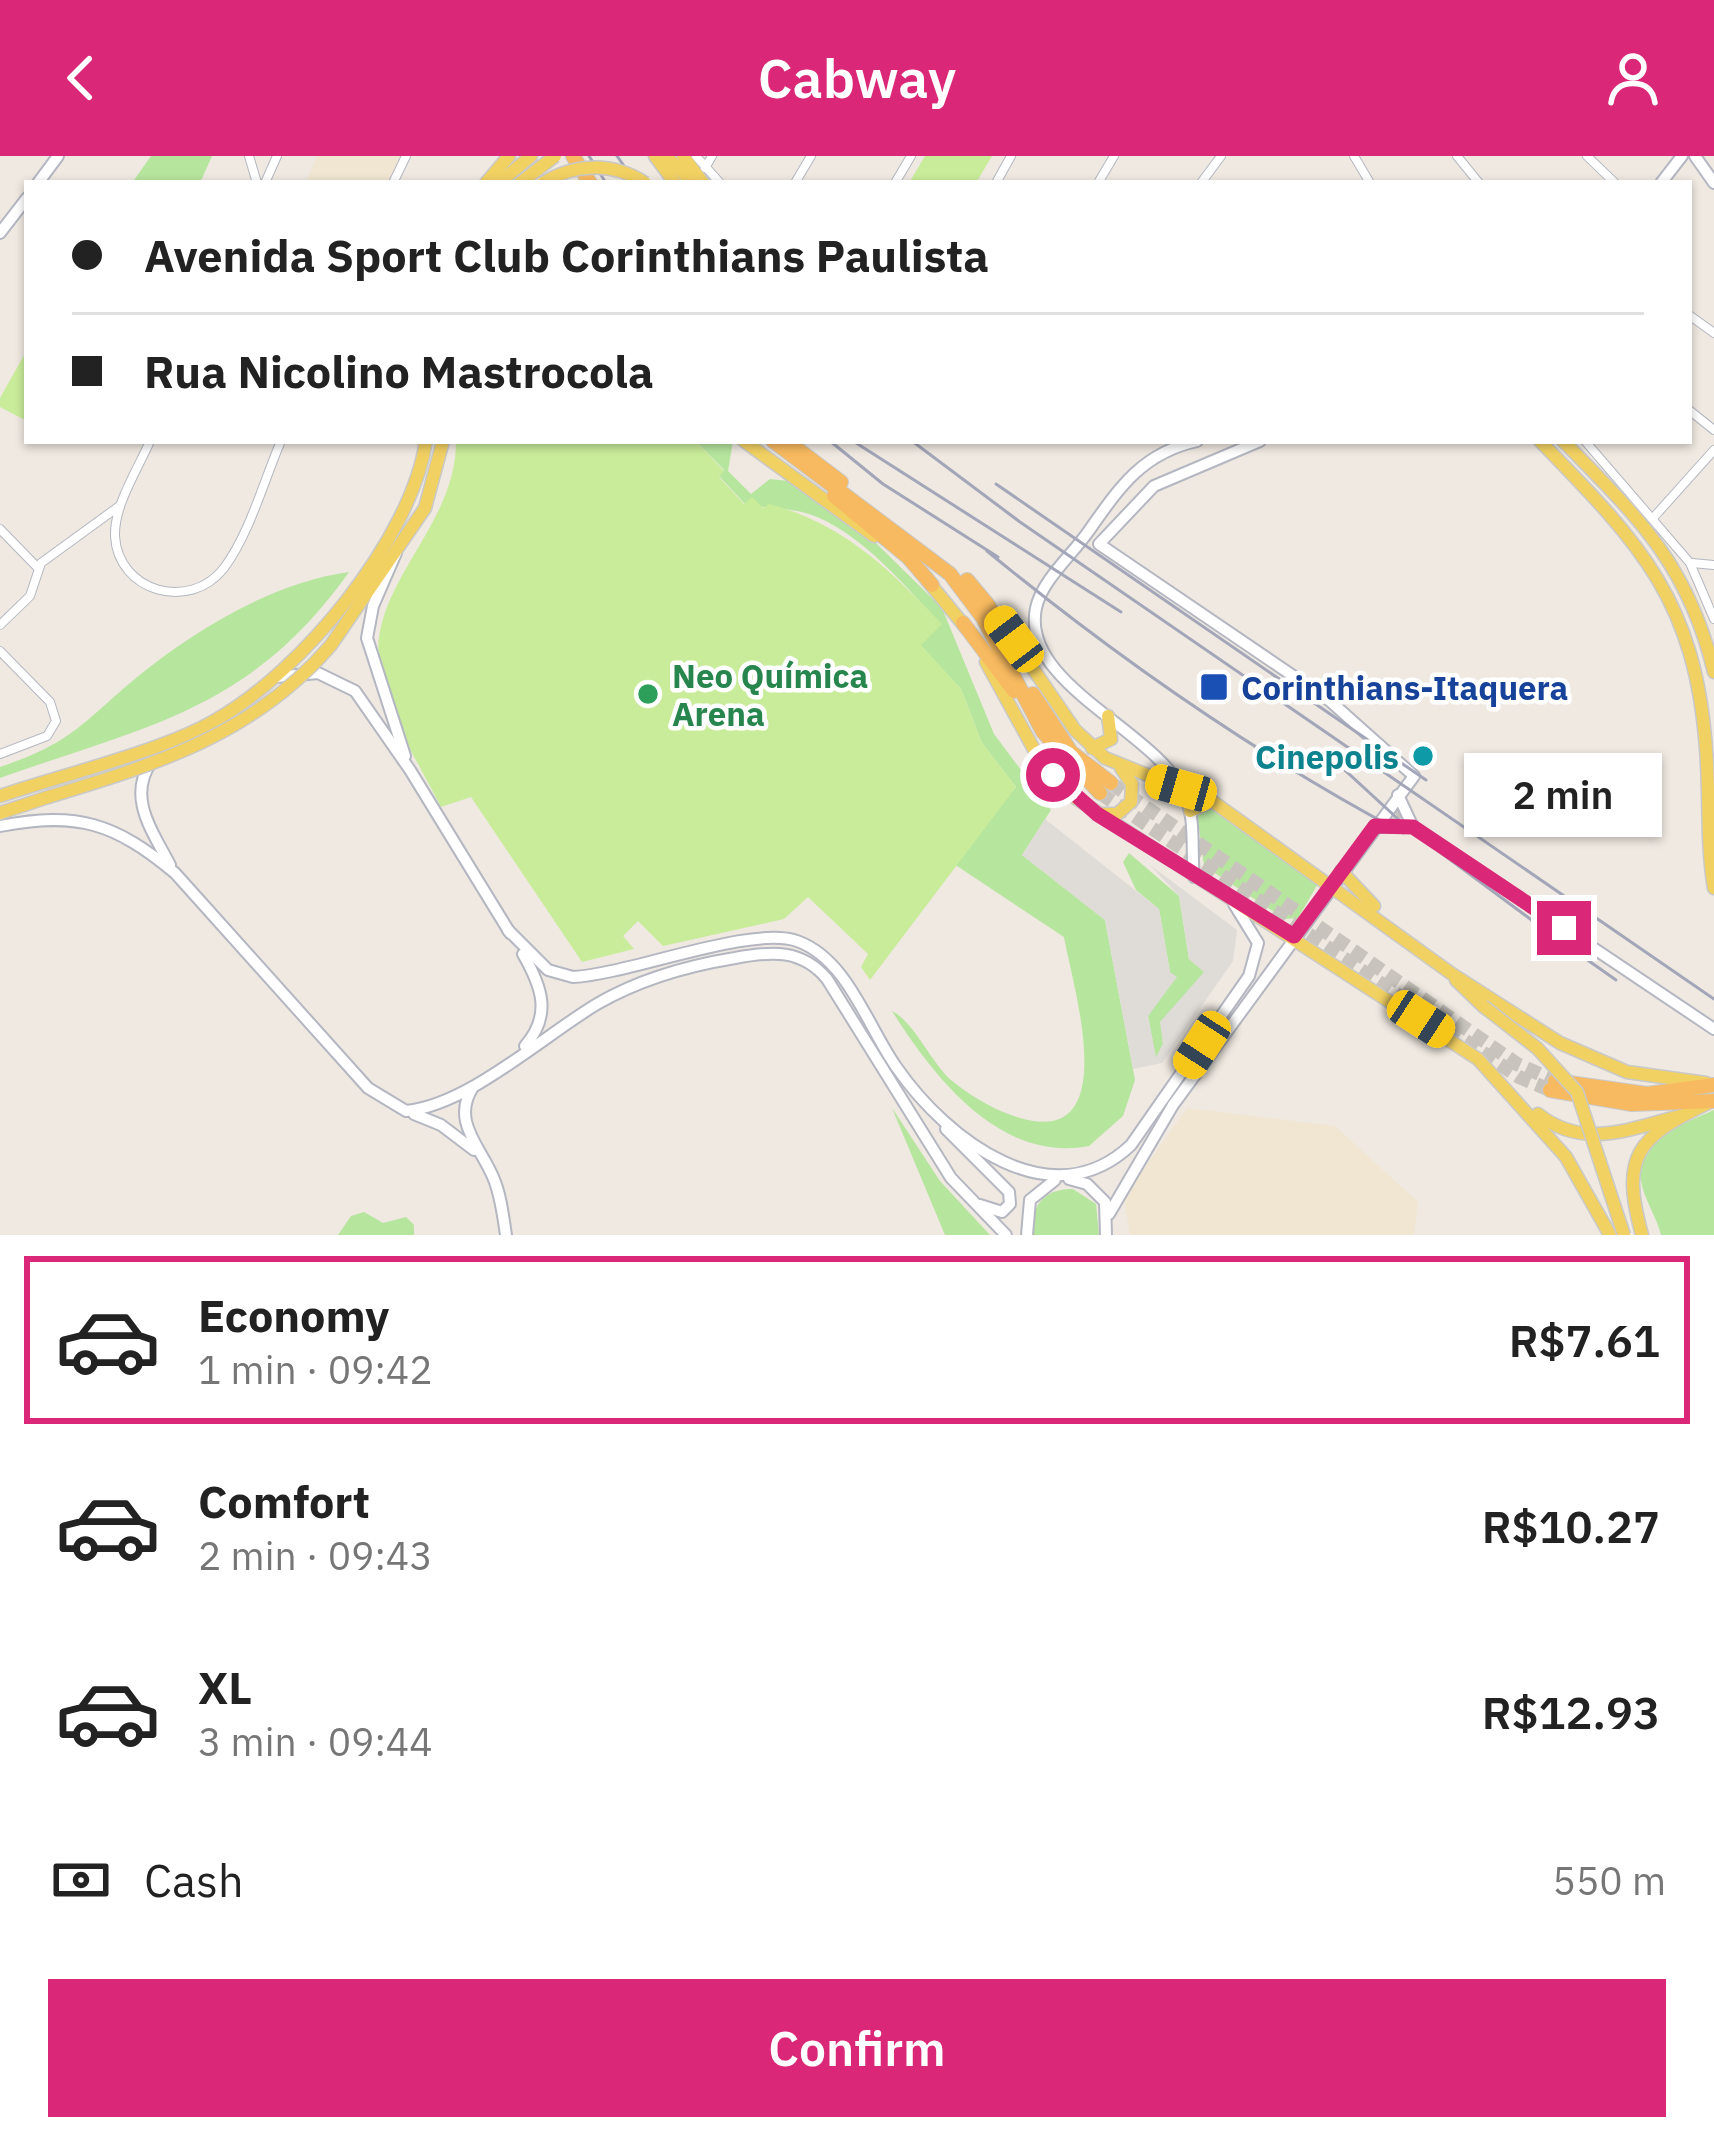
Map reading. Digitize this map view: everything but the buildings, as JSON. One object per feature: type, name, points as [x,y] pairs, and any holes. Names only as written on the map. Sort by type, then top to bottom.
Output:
[{"type":"highway","points":[[789,449],[932,585]]},
{"type":"highway","points":[[789,449],[925,540],[988,604],[1050,725],[1106,788],[1059,753],[963,623]]},
{"type":"highway","points":[[814,475],[922,549],[957,582],[1004,655],[1035,719]]},
{"type":"highway","points":[[1712,1101],[1632,1104],[1553,1086],[1647,1094],[1713,1085]]},
{"type":"main road","points":[[489,180],[509,156]]},
{"type":"main road","points":[[503,180],[531,156]]},
{"type":"main road","points":[[524,180],[559,156]]},
{"type":"main road","points":[[655,156],[684,180]]},
{"type":"main road","points":[[666,156],[684,180]]},
{"type":"main road","points":[[549,180],[573,169],[605,167],[638,180]]},
{"type":"main road","points":[[0,796],[191,732],[215,721],[268,681],[338,610],[373,559],[412,494],[425,444]]},
{"type":"main road","points":[[0,813],[174,758],[258,713],[318,660],[377,587],[430,496],[442,444]]},
{"type":"main road","points":[[748,444],[932,585],[963,623],[1036,753],[1097,814],[1459,1044],[1552,1125],[1580,1136],[1680,1117]]},
{"type":"main road","points":[[1566,444],[1659,542],[1691,598],[1714,672]]},
{"type":"main road","points":[[1544,445],[1632,536],[1676,610],[1701,696],[1714,887]]},
{"type":"main road","points":[[988,604],[1092,748],[1119,766],[1212,801],[1452,974],[1585,1056],[1627,1072],[1713,1085]]},
{"type":"main road","points":[[1092,748],[1111,739],[1108,716]]},
{"type":"main road","points":[[1097,814],[1117,814],[1131,802],[1132,784],[1119,766]]},
{"type":"main road","points":[[1190,811],[1212,801]]},
{"type":"main road","points":[[1341,871],[1390,925]]},
{"type":"main road","points":[[1452,974],[1547,1058],[1577,1092],[1624,1235]]},
{"type":"main road","points":[[1510,1090],[1566,1157],[1610,1235]]},
{"type":"main road","points":[[1642,1235],[1634,1204],[1634,1164],[1649,1135],[1712,1101]]},
{"type":"street","points":[[696,156],[717,180]]},
{"type":"street","points":[[705,168],[712,156]]},
{"type":"street","points":[[1457,156],[1477,180]]},
{"type":"street","points":[[1587,156],[1612,180]]},
{"type":"street","points":[[1663,180],[1682,156]]},
{"type":"street","points":[[1695,156],[1714,183]]},
{"type":"street","points":[[0,233],[24,202]]},
{"type":"street","points":[[149,444],[122,504],[115,538],[124,565],[147,586],[170,593],[195,590],[230,558],[280,444]]},
{"type":"street","points":[[1184,444],[1143,462],[1052,578],[1036,609],[1045,657],[1167,766],[1181,788],[1190,811],[1194,878]]},
{"type":"street","points":[[1108,1224],[1173,1105],[1414,776],[1403,761],[1330,701],[1099,544],[1158,483],[1252,444]]},
{"type":"street","points":[[1588,444],[1690,563],[1713,612]]},
{"type":"street","points":[[1180,445],[1193,453],[1187,470]]},
{"type":"street","points":[[1654,517],[1714,450]]},
{"type":"street","points":[[1143,462],[1144,477],[1158,483]]},
{"type":"street","points":[[0,625],[30,596],[38,568],[122,504]]},
{"type":"street","points":[[0,529],[38,568]]},
{"type":"street","points":[[1690,563],[1714,565]]},
{"type":"street","points":[[377,587],[368,622],[369,657],[410,770]]},
{"type":"street","points":[[0,651],[50,702],[56,721],[47,736],[0,754]]},
{"type":"street","points":[[268,681],[297,673],[328,676],[355,692],[410,770],[536,976],[543,1002],[536,1032],[514,1057]]},
{"type":"street","points":[[175,873],[146,821],[142,782],[154,759],[191,732]]},
{"type":"street","points":[[1398,795],[1413,827],[1714,1029]]},
{"type":"street","points":[[0,826],[67,819],[94,822],[144,847],[175,873],[368,1088],[454,1133],[485,1161]]},
{"type":"street","points":[[1375,826],[1413,827]]},
{"type":"street","points":[[1028,1235],[1030,1200],[1062,1179],[1106,1166],[1131,1145],[1249,976],[1258,943],[1231,900]]},
{"type":"street","points":[[508,930],[548,970],[573,976],[754,940],[796,940],[831,963],[898,1070],[1005,1186],[1010,1204],[1003,1212],[990,1211],[951,1178]]},
{"type":"street","points":[[406,1111],[436,1106],[637,983],[732,958],[786,953],[817,966],[951,1178],[1006,1235]]},
{"type":"street","points":[[477,1082],[464,1114],[485,1161],[506,1235]]},
{"type":"street","points":[[934,1114],[999,1159],[1097,1192],[1117,1235]]},
{"type":"shaded area","points":[[317,156],[400,156],[389,180],[307,180]]},
{"type":"shaded area","points":[[1045,819],[1159,909],[1170,972],[1177,977],[1148,1016],[1156,1057],[1163,1044],[1160,1022],[1204,972],[1189,959],[1179,896],[1150,865],[1237,930],[1233,961],[1162,1063],[1133,1069],[1105,920],[1022,855]]},
{"type":"shaded area","points":[[1187,1108],[1335,1126],[1418,1202],[1414,1235],[1130,1235],[1124,1197]]},
{"type":"green space","points":[[151,156],[212,156],[201,180],[134,180]]},
{"type":"green space","points":[[925,156],[992,156],[978,180],[911,180]]},
{"type":"green space","points":[[24,355],[24,419],[0,407],[0,398]]},
{"type":"green space","name":"Neo Química Arena","points":[[456,444],[699,444],[724,471],[719,477],[744,504],[752,497],[763,508],[769,504],[796,513],[843,536],[884,567],[942,624],[921,645],[961,689],[982,743],[1016,787],[870,980],[861,967],[868,954],[808,897],[784,919],[663,946],[638,921],[623,936],[634,949],[582,962],[471,797],[441,807],[389,700],[379,663],[379,635],[387,607],[443,501]]},
{"type":"green space","points":[[699,444],[732,444],[728,471],[751,494],[770,479],[789,481],[877,544],[942,608],[994,734],[1051,810],[1022,855],[1105,920],[1135,1080],[1123,1116],[1089,1146],[1057,1148],[1027,1142],[999,1129],[950,1088],[892,1011],[908,1024],[951,1080],[990,1106],[1033,1121],[1060,1119],[1076,1104],[1084,1051],[1064,937],[954,864],[1016,787],[982,743],[961,689],[920,645],[941,624],[881,561],[846,533],[809,514],[745,504],[719,476],[724,470]]},
{"type":"green space","points":[[349,572],[312,618],[235,684],[150,726],[0,778],[0,767],[60,740],[209,626],[292,586]]},
{"type":"green space","points":[[1211,806],[1319,882],[1298,918],[1285,919],[1204,866],[1197,813]]},
{"type":"green space","points":[[1129,853],[1179,896],[1189,959],[1205,972],[1161,1022],[1163,1044],[1156,1060],[1148,1016],[1170,972],[1159,909],[1136,890],[1123,862]]},
{"type":"green space","points":[[892,1108],[940,1181],[990,1235],[945,1235]]},
{"type":"green space","points":[[1714,1110],[1714,1235],[1661,1235],[1641,1180],[1646,1154],[1665,1134]]},
{"type":"green space","points":[[1073,1189],[1096,1204],[1099,1235],[1034,1235],[1034,1216],[1041,1201],[1054,1192]]},
{"type":"green space","points":[[364,1212],[383,1223],[406,1217],[414,1225],[414,1235],[338,1235],[351,1216]]},
{"type":"tunnel","points":[[1111,783],[1517,1064],[1555,1081]]},
{"type":"tunnel","points":[[1100,793],[1519,1077],[1550,1090]]},
{"type":"tunnel","points":[[1393,826],[1390,819],[1403,811]]},
{"type":"railway","points":[[589,156],[604,180]]},
{"type":"railway","points":[[617,156],[634,180]]},
{"type":"railway","points":[[834,444],[883,484],[998,557]]},
{"type":"railway","points":[[858,444],[1121,612]]},
{"type":"railway","points":[[916,444],[1020,522],[1714,999]]},
{"type":"railway","points":[[996,484],[1426,780]]},
{"type":"railway","points":[[987,551],[1188,702],[1294,771],[1403,833]]},
{"type":"railway","points":[[1324,751],[1410,830],[1545,930]]},
{"type":"railway","points":[[1532,921],[1616,980]]},
{"type":"place","name":"Corinthians-Itaquera","points":[[1214,687]]},
{"type":"place","name":"Neo Química Arena","points":[[648,694]]},
{"type":"place","name":"Cinepolis","points":[[1423,756]]},
{"type":"route","points":[[1053,775],[1097,814],[1294,936],[1375,826],[1413,827],[1564,928]]}]
